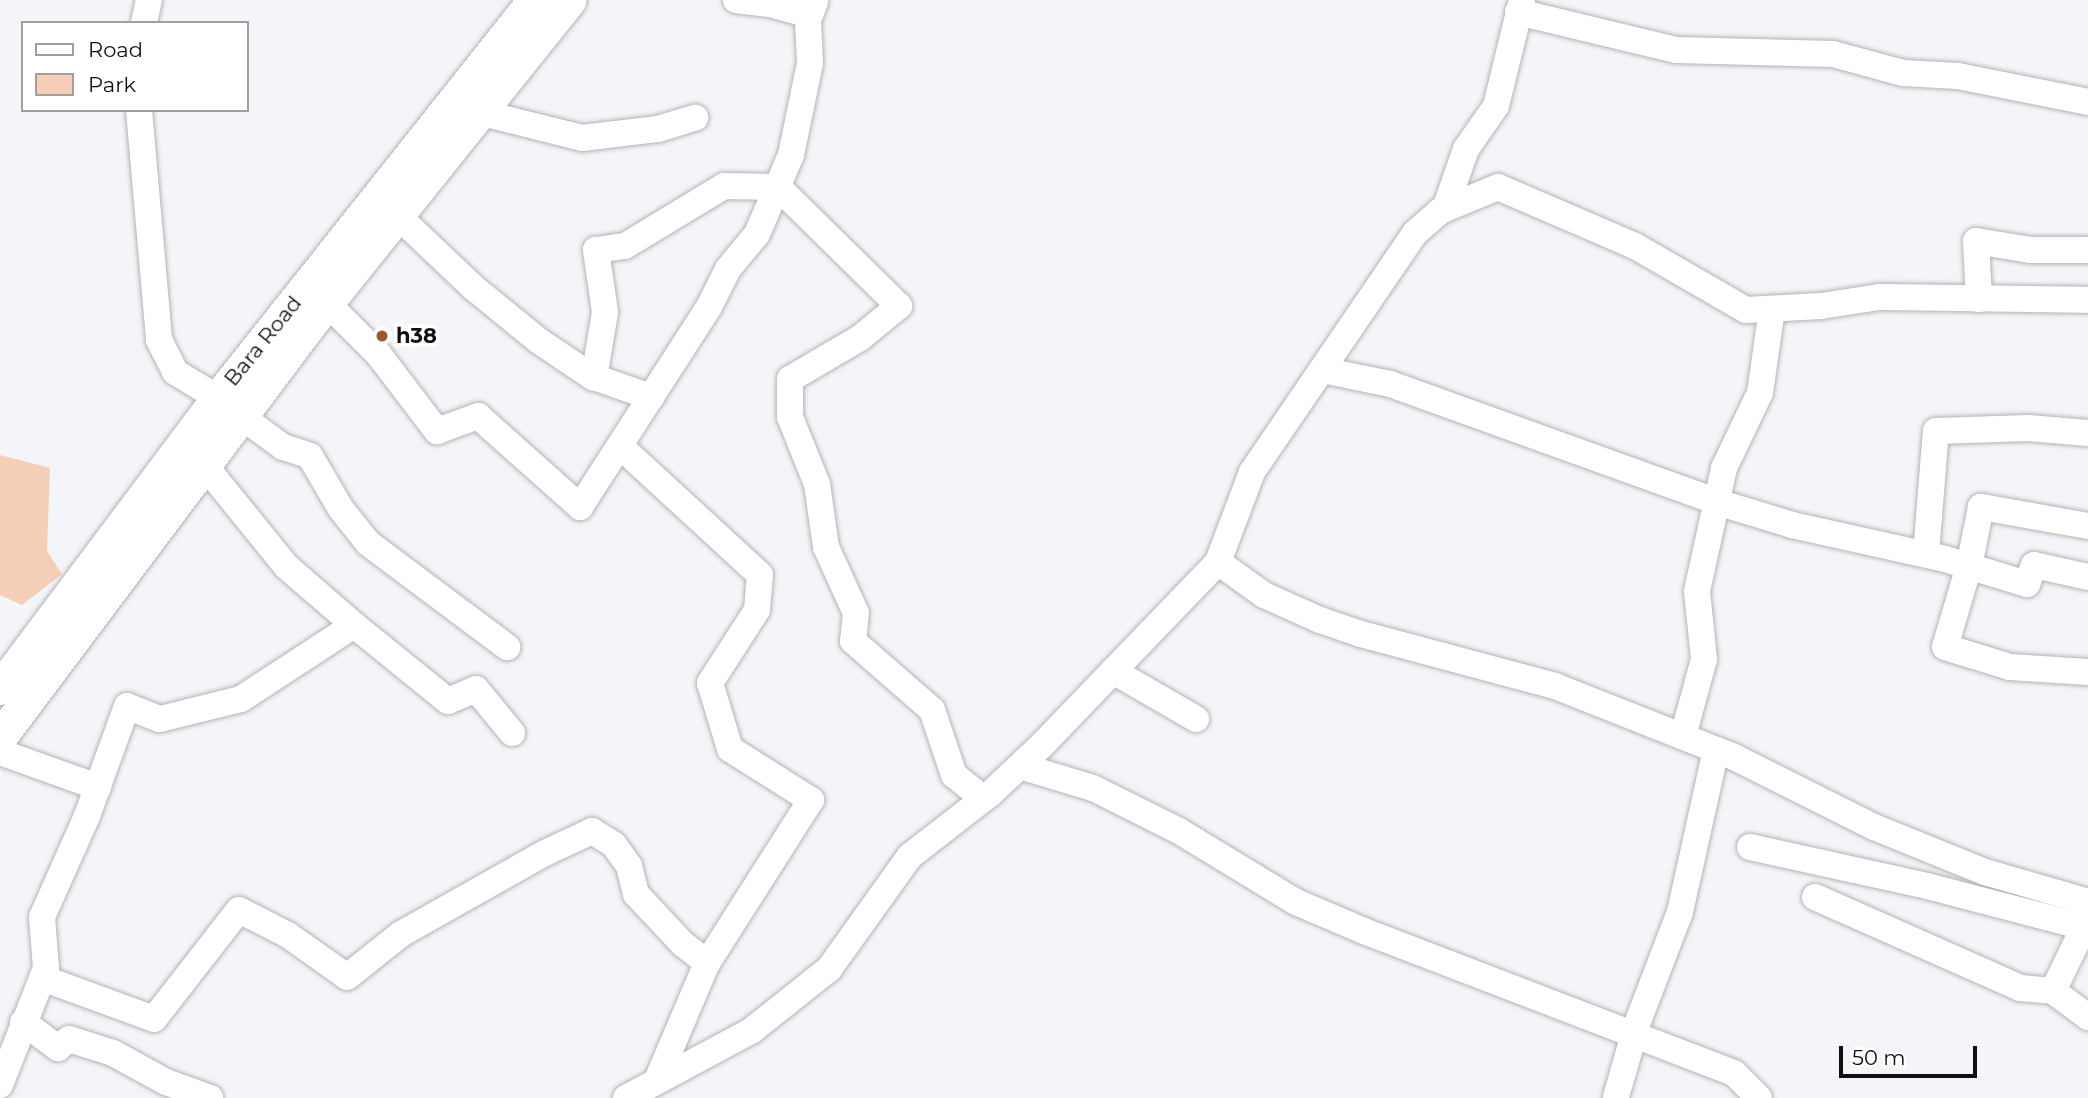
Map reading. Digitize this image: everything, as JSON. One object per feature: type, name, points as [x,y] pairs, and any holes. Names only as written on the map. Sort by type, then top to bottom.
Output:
[{"type":"main road","name":"Bara Road","points":[[0,688],[230,408],[534,0]]},
{"type":"main road","points":[[0,737],[205,466],[230,408],[327,303],[482,113],[568,1]]},
{"type":"street","points":[[144,21],[149,0]]},
{"type":"street","points":[[327,303],[379,355],[437,432],[478,416],[580,507],[709,307],[728,269],[757,234],[791,155],[810,63],[811,5],[736,0]]},
{"type":"street","points":[[1445,209],[1466,149],[1496,106],[1520,6],[1676,50],[1833,54],[1903,73],[1958,76],[2088,102]]},
{"type":"street","points":[[139,112],[159,340],[175,372],[283,447],[310,456],[341,509],[368,543],[507,647]]},
{"type":"street","points":[[482,113],[582,138],[658,129],[695,118]]},
{"type":"street","points":[[594,378],[605,312],[596,250],[625,246],[724,186],[778,187],[899,306],[860,338],[790,379],[790,416],[817,484],[826,547],[856,613],[853,641],[932,710],[954,775],[984,799]]},
{"type":"street","points":[[626,1098],[751,1031],[829,969],[910,856],[984,799],[1020,766],[1218,562],[1252,472],[1415,233],[1445,209],[1498,187],[1635,246],[1746,310],[1821,306],[1880,297],[2088,300]]},
{"type":"street","points":[[398,216],[483,295],[539,341],[594,378],[651,397]]},
{"type":"street","points":[[1979,299],[1976,241],[2031,250],[2088,250]]},
{"type":"street","points":[[1682,736],[1704,659],[1697,591],[1724,468],[1760,393],[1772,309]]},
{"type":"street","points":[[1322,370],[1390,384],[1717,502],[1792,525],[1926,554],[2028,584],[2034,565],[2088,577]]},
{"type":"street","points":[[1926,554],[1936,432],[2028,428],[2088,433]]},
{"type":"street","points":[[621,447],[760,575],[757,610],[710,683],[730,749],[811,800],[707,963],[657,1080]]},
{"type":"street","points":[[205,466],[286,566],[448,701],[476,689],[512,733]]},
{"type":"street","points":[[2088,526],[1981,507],[1969,566],[1945,647],[2010,667],[2088,672]]},
{"type":"street","points":[[1218,562],[1264,595],[1320,620],[1361,634],[1555,686],[1716,750],[1874,827],[1985,872],[2088,902]]},
{"type":"street","points":[[0,1085],[46,968],[42,917],[98,787],[127,706],[160,719],[241,699],[354,625]]},
{"type":"street","points":[[1113,671],[1196,719]]},
{"type":"street","points":[[1616,1097],[1634,1034],[1681,912],[1716,750]]},
{"type":"street","points":[[0,752],[98,787]]},
{"type":"street","points":[[1020,766],[1093,788],[1179,831],[1296,902],[1364,932],[1734,1073],[1759,1098]]},
{"type":"street","points":[[42,978],[154,1019],[239,910],[288,935],[346,977],[401,934],[534,858],[592,831],[614,845],[629,866],[636,894],[683,944],[707,963]]},
{"type":"street","points":[[1750,847],[1927,887],[2084,927],[2053,991]]},
{"type":"street","points":[[1815,897],[2020,988],[2053,991],[2088,1017]]},
{"type":"street","points":[[23,1022],[58,1048],[69,1039],[113,1054],[166,1082],[210,1098]]},
{"type":"green space","points":[[0,455],[50,468],[47,551],[62,574],[22,605],[0,595]]},
{"type":"place","name":"h38","points":[[382,336]]}]
